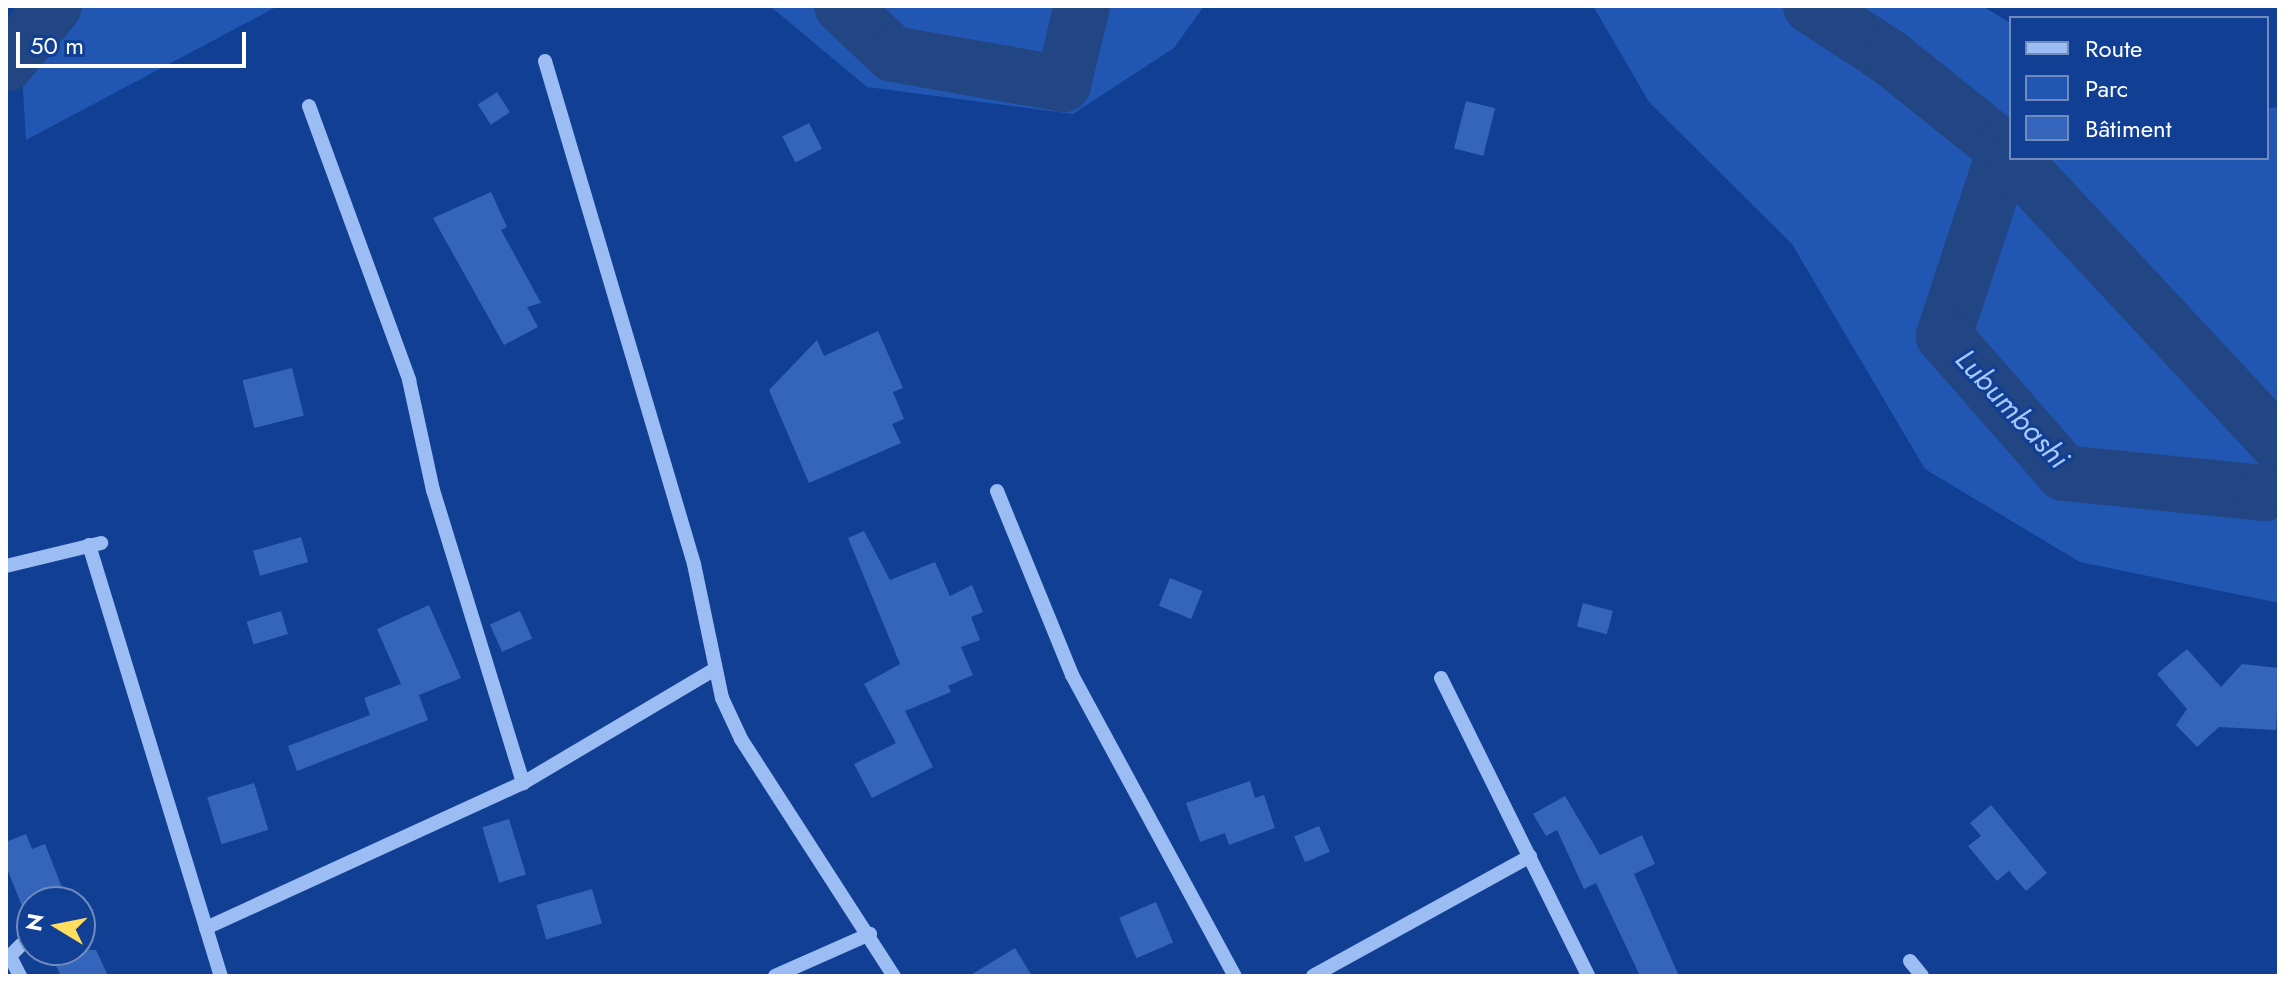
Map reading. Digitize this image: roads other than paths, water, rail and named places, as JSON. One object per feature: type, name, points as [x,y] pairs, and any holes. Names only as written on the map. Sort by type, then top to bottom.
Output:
[{"type":"street","points":[[545,61],[694,564],[713,670],[741,739],[870,934],[894,976]]},
{"type":"street","points":[[309,106],[409,380],[433,490],[523,783]]},
{"type":"street","points":[[997,491],[1072,675],[1235,976]]},
{"type":"street","points":[[6,566],[95,544],[221,976]]},
{"type":"street","points":[[206,928],[523,783],[713,670]]},
{"type":"street","points":[[1441,678],[1588,976]]},
{"type":"street","points":[[1313,976],[1530,856]]},
{"type":"street","points":[[775,976],[870,934]]},
{"type":"street","points":[[16,950],[10,956],[20,976]]},
{"type":"street","points":[[1910,961],[1922,976]]},
{"type":"waterway","name":"Lubumbashi","points":[[6,64],[54,6]]},
{"type":"waterway","name":"Lubumbashi","points":[[842,6],[893,54],[1063,84],[1082,6]]},
{"type":"waterway","name":"Lubumbashi","points":[[1811,6],[1889,57],[2005,150],[1944,336],[2064,473],[2265,493],[2279,488]]},
{"type":"waterway","name":"Lubumbashi","points":[[2014,160],[2279,444]]}]
